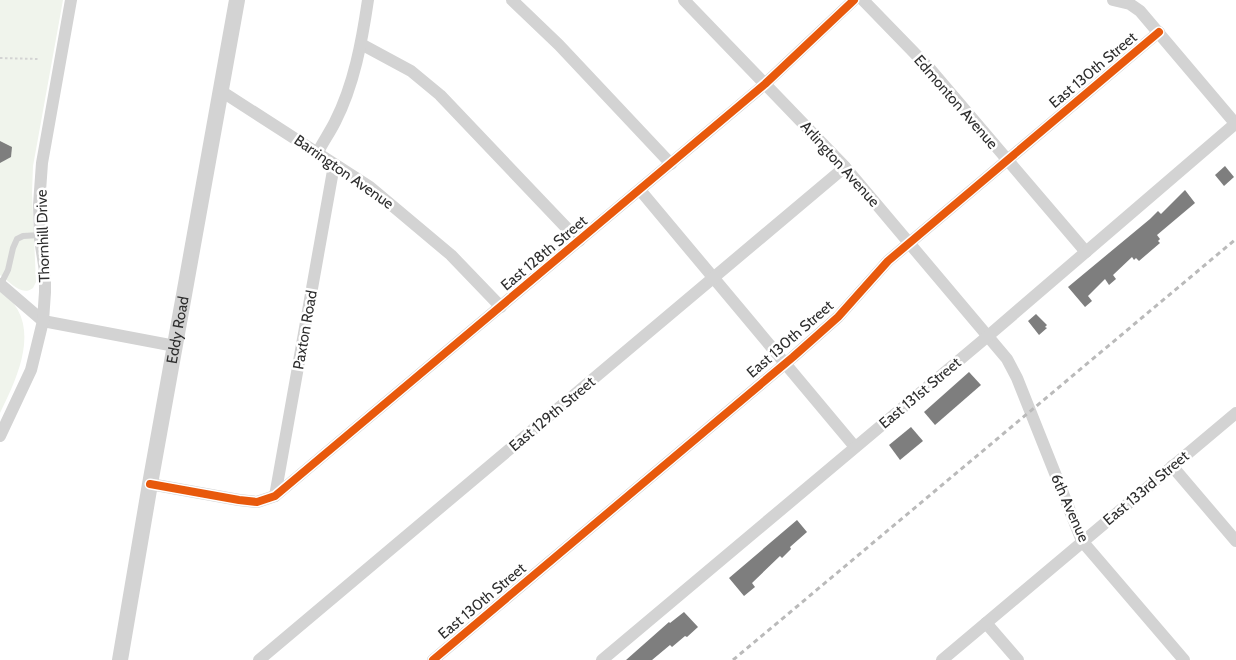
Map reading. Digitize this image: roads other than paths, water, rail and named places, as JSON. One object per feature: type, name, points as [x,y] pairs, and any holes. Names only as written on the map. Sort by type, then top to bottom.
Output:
[{"type":"street","name":"Thornhill Drive","points":[[0,436],[31,370],[43,321],[45,271],[40,235],[39,205],[42,163],[71,0]]},
{"type":"street","name":"Eddy Road","points":[[120,660],[237,0]]},
{"type":"street","points":[[318,152],[336,121],[349,87],[361,44],[368,0]]},
{"type":"street","points":[[512,0],[559,45],[671,164]]},
{"type":"street","name":"Arlington Avenue","points":[[684,0],[845,167],[988,336]]},
{"type":"street","name":"East 128th Street","points":[[150,484],[257,502],[276,496],[765,84],[854,0]]},
{"type":"street","name":"Edmonton Avenue","points":[[863,0],[930,69],[1086,252]]},
{"type":"street","points":[[1113,0],[1135,7],[1159,32],[1236,123]]},
{"type":"street","name":"East 130th Street","points":[[433,660],[785,364],[838,318],[888,261],[1159,32]]},
{"type":"street","points":[[361,44],[411,71],[440,95],[580,241]]},
{"type":"street","name":"Barrington Avenue","points":[[221,91],[370,187],[451,255],[501,307]]},
{"type":"street","name":"East 131st Street","points":[[602,660],[988,336],[1236,123]]},
{"type":"street","name":"Paxton Road","points":[[276,496],[334,165]]},
{"type":"street","name":"East 129th Street","points":[[259,660],[845,167]]},
{"type":"street","points":[[640,190],[855,447]]},
{"type":"street","points":[[0,284],[43,321],[175,346]]},
{"type":"street","name":"6th Avenue","points":[[988,336],[1007,359],[1017,378],[1082,541],[1184,660]]},
{"type":"street","name":"East 133rd Street","points":[[942,660],[1236,413]]},
{"type":"street","points":[[1172,466],[1236,541]]},
{"type":"street","points":[[986,623],[1018,660]]},
{"type":"lane","points":[[0,284],[8,270],[17,239],[23,236],[40,235]]},
{"type":"railway","points":[[733,660],[1236,239]]}]
